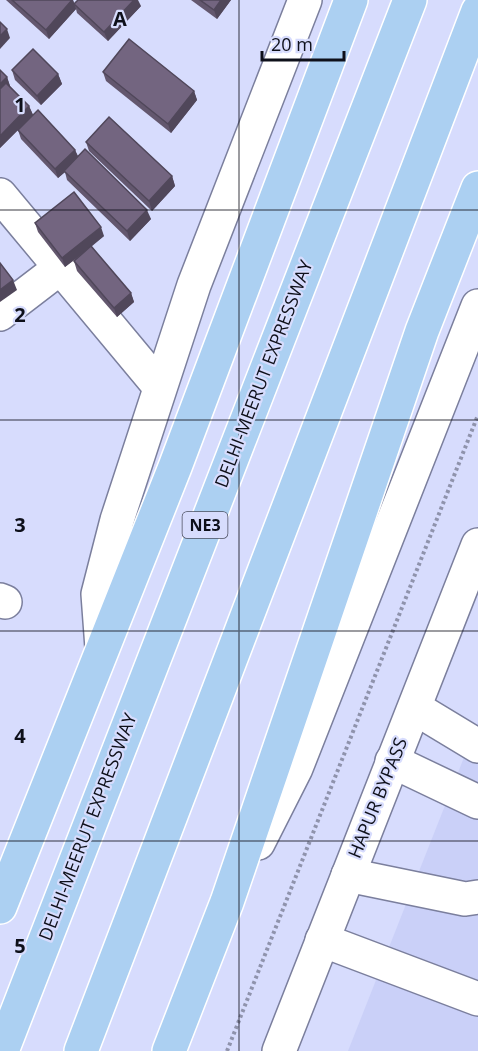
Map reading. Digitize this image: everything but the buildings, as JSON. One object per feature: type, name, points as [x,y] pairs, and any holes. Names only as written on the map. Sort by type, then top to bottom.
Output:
[{"type":"highway","points":[[0,907],[175,467],[351,0]]},
{"type":"highway","name":"DELHI-MEERUT EXPRESSWAY","points":[[2,1051],[410,0]]},
{"type":"highway","points":[[81,1051],[478,11]]},
{"type":"highway","points":[[169,1051],[227,903],[418,342],[478,188]]},
{"type":"street","points":[[102,648],[98,594],[117,520],[159,386],[194,285],[305,0]]},
{"type":"street","points":[[0,195],[159,386]]},
{"type":"street","points":[[0,314],[60,268]]},
{"type":"street","points":[[227,903],[296,768],[478,306]]},
{"type":"street","name":"HAPUR BYPASS","points":[[279,1051],[478,544]]},
{"type":"street","points":[[415,708],[478,746]]},
{"type":"street","points":[[392,761],[478,802]]},
{"type":"street","points":[[348,875],[465,899],[478,897]]},
{"type":"street","points":[[322,940],[478,999]]},
{"type":"path","points":[[227,1051],[478,415]]},
{"type":"shaded area","points":[[478,722],[478,1051],[348,1051]]}]
